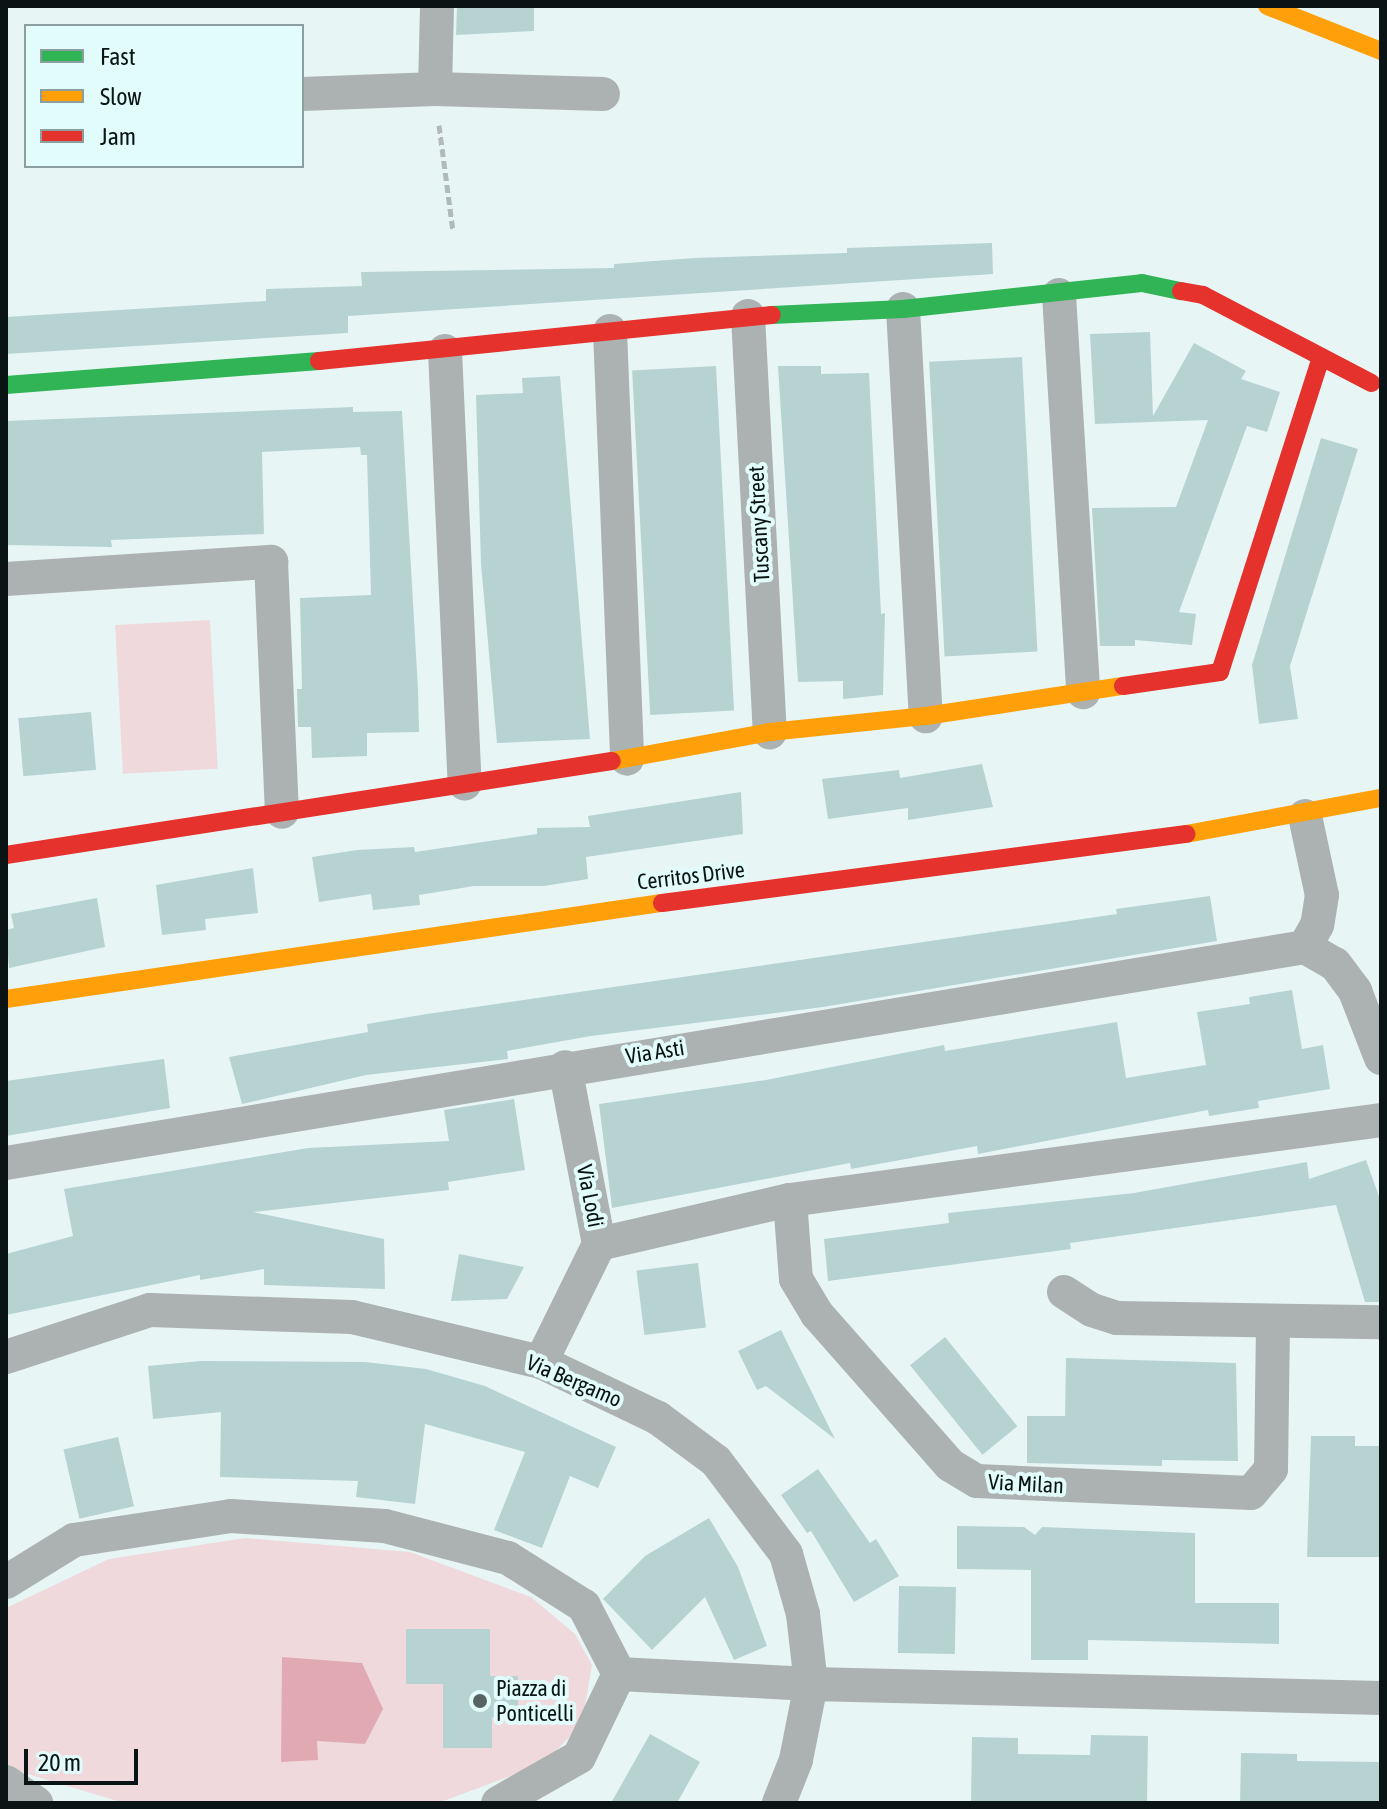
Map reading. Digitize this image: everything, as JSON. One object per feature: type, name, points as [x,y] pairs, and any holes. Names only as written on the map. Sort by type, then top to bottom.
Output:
[{"type":"street","points":[[435,89],[437,6]]},
{"type":"street","points":[[1267,6],[1381,51]]},
{"type":"street","points":[[304,94],[435,89],[603,94]]},
{"type":"street","points":[[6,385],[445,351],[748,316],[903,309],[1059,295],[1142,283],[1203,295],[1371,383]]},
{"type":"street","points":[[1059,295],[1083,692]]},
{"type":"street","points":[[903,309],[926,716]]},
{"type":"street","name":"Tuscany Street","points":[[748,316],[770,732]]},
{"type":"street","points":[[610,331],[627,759]]},
{"type":"street","points":[[445,351],[465,784]]},
{"type":"street","points":[[6,855],[627,759],[770,732],[926,716],[1220,672],[1321,357]]},
{"type":"street","points":[[6,579],[271,562],[282,812]]},
{"type":"street","name":"Cerritos Drive","points":[[6,999],[1305,816],[1381,798]]},
{"type":"street","points":[[1305,816],[1322,895],[1317,925],[1305,947],[1335,964],[1355,991],[1381,1058]]},
{"type":"street","name":"Via Asti","points":[[6,1163],[565,1067],[1305,947]]},
{"type":"street","name":"Via Lodi","points":[[541,1362],[599,1244],[565,1067]]},
{"type":"street","points":[[599,1244],[790,1200],[1381,1120]]},
{"type":"street","name":"Via Milan","points":[[790,1200],[796,1279],[817,1314],[950,1465],[977,1481],[1251,1493],[1271,1469],[1273,1323]]},
{"type":"street","points":[[1064,1292],[1092,1310],[1117,1318],[1273,1323],[1381,1322]]},
{"type":"street","name":"Via Bergamo","points":[[6,1357],[150,1310],[352,1317],[541,1362],[658,1418],[716,1461],[756,1508],[786,1554],[803,1614],[811,1684],[796,1760],[779,1803]]},
{"type":"street","points":[[6,1582],[74,1540],[231,1516],[385,1526],[508,1558],[534,1574],[584,1606],[619,1674]]},
{"type":"street","points":[[619,1674],[811,1684],[1381,1698]]},
{"type":"street","points":[[498,1803],[579,1757],[619,1674]]},
{"type":"street","points":[[6,1782],[36,1803]]},
{"type":"path","points":[[435,89],[453,231]]},
{"type":"shaded area","points":[[210,620],[218,769],[123,774],[115,625]]},
{"type":"shaded area","points":[[245,1538],[410,1552],[531,1597],[575,1634],[592,1665],[582,1724],[543,1764],[438,1803],[124,1803],[8,1768],[6,1608],[109,1559]]},
{"type":"shaded area","points":[[282,1657],[362,1663],[383,1709],[365,1744],[317,1741],[318,1760],[281,1762]]},
{"type":"building","points":[[457,6],[534,6],[534,31],[456,35]]},
{"type":"building","points":[[992,243],[993,274],[348,316],[348,333],[6,354],[6,317],[266,301],[266,289],[362,286],[361,272],[614,268],[614,264],[694,258],[847,253],[847,248]]},
{"type":"building","points":[[1150,332],[1153,416],[1194,343],[1246,371],[1241,379],[1280,392],[1267,432],[1247,426],[1179,612],[1196,614],[1192,645],[1135,640],[1135,646],[1100,646],[1092,508],[1176,507],[1208,420],[1095,424],[1090,334]]},
{"type":"building","points":[[1022,357],[1037,652],[945,656],[929,362]]},
{"type":"building","points":[[716,366],[734,711],[650,715],[632,370]]},
{"type":"building","points":[[778,366],[821,366],[821,374],[869,373],[881,614],[885,613],[883,695],[843,699],[843,681],[798,682]]},
{"type":"building","points":[[560,376],[590,739],[497,743],[481,564],[476,395],[523,393],[522,378]]},
{"type":"building","points":[[353,407],[353,412],[402,411],[418,689],[419,732],[367,733],[367,756],[312,758],[311,727],[298,727],[297,689],[302,689],[300,598],[371,595],[367,455],[361,455],[360,447],[262,452],[264,534],[111,540],[112,547],[6,545],[6,421]]},
{"type":"building","points":[[1321,438],[1358,449],[1290,666],[1298,719],[1259,724],[1252,665]]},
{"type":"building","points":[[91,712],[96,770],[23,776],[18,718]]},
{"type":"building","points":[[982,764],[993,807],[908,820],[908,808],[828,819],[822,779],[899,770],[900,778]]},
{"type":"building","points":[[741,792],[743,834],[586,857],[588,879],[544,886],[474,886],[419,895],[420,905],[373,910],[371,894],[319,902],[312,857],[357,850],[414,847],[415,852],[537,834],[537,828],[590,827],[588,816]]},
{"type":"building","points":[[253,868],[258,913],[205,919],[206,930],[162,935],[156,885]]},
{"type":"building","points":[[1210,896],[1217,941],[823,1007],[591,1036],[507,1051],[508,1059],[366,1075],[242,1104],[229,1057],[368,1032],[367,1024],[427,1014],[1117,914],[1116,909]]},
{"type":"building","points":[[97,898],[105,947],[9,968],[6,930],[14,928],[11,914]]},
{"type":"building","points":[[1292,990],[1302,1049],[1323,1045],[1330,1089],[1258,1101],[1259,1108],[1209,1116],[1208,1110],[978,1154],[977,1146],[851,1169],[850,1163],[612,1208],[599,1104],[766,1080],[944,1045],[945,1051],[1117,1022],[1126,1078],[1206,1065],[1197,1012],[1250,1004],[1249,997]]},
{"type":"building","points":[[164,1059],[170,1108],[6,1136],[6,1081]]},
{"type":"building","points":[[514,1099],[525,1170],[448,1182],[449,1190],[253,1212],[384,1239],[385,1289],[264,1285],[264,1269],[200,1280],[200,1275],[6,1315],[6,1254],[73,1236],[64,1189],[308,1148],[449,1141],[444,1110]]},
{"type":"building","points":[[1366,1160],[1381,1202],[1381,1302],[1365,1302],[1336,1205],[1070,1243],[1071,1249],[828,1281],[824,1239],[949,1223],[948,1213],[1134,1193],[1307,1162],[1309,1179]]},
{"type":"building","points":[[459,1254],[524,1267],[507,1299],[451,1301]]},
{"type":"building","points":[[698,1263],[706,1328],[644,1335],[636,1271]]},
{"type":"building","points":[[781,1330],[835,1439],[766,1386],[757,1390],[738,1351]]},
{"type":"building","points":[[945,1337],[1017,1426],[982,1455],[910,1365]]},
{"type":"building","points":[[1066,1358],[1236,1363],[1238,1461],[1162,1460],[1162,1466],[1027,1463],[1027,1416],[1065,1416]]},
{"type":"building","points":[[201,1361],[365,1362],[426,1369],[485,1386],[616,1447],[598,1488],[570,1476],[542,1548],[494,1530],[525,1452],[425,1424],[415,1504],[356,1497],[358,1481],[220,1477],[221,1412],[153,1419],[148,1366]]},
{"type":"building","points":[[1311,1436],[1355,1436],[1355,1446],[1381,1446],[1381,1557],[1307,1557]]},
{"type":"building","points":[[118,1437],[134,1506],[79,1519],[63,1450]]},
{"type":"building","points":[[818,1469],[870,1543],[876,1539],[899,1576],[854,1602],[811,1531],[807,1533],[781,1495]]},
{"type":"building","points":[[709,1518],[738,1567],[767,1646],[734,1660],[705,1597],[652,1650],[603,1599],[645,1556]]},
{"type":"building","points":[[957,1526],[1024,1527],[1035,1535],[1042,1527],[1195,1533],[1195,1603],[1279,1603],[1279,1644],[1088,1640],[1088,1660],[1031,1660],[1031,1570],[957,1569]]},
{"type":"building","points":[[899,1586],[956,1587],[955,1654],[898,1653]]},
{"type":"building","name":"Piazza di Ponticelli","points":[[406,1629],[490,1629],[490,1676],[518,1676],[518,1717],[492,1717],[492,1748],[443,1748],[443,1684],[406,1684]]},
{"type":"building","points":[[650,1734],[700,1762],[677,1803],[611,1803]]},
{"type":"building","points":[[1091,1735],[1148,1736],[1147,1803],[971,1803],[972,1737],[1018,1738],[1018,1754],[1090,1755]]},
{"type":"building","points":[[1241,1753],[1297,1754],[1297,1761],[1381,1762],[1381,1803],[1240,1803]]},
{"type":"traffic: fast","points":[[772,315],[903,309],[1142,283],[1181,291]]},
{"type":"traffic: fast","points":[[6,385],[319,361]]},
{"type":"traffic: slow","points":[[1267,6],[1381,51]]},
{"type":"traffic: slow","points":[[612,761],[770,732],[926,716],[1123,686]]},
{"type":"traffic: slow","points":[[1186,834],[1381,798]]},
{"type":"traffic: slow","points":[[6,999],[662,903]]},
{"type":"traffic: jam","points":[[1181,291],[1203,295],[1371,383]]},
{"type":"traffic: jam","points":[[319,361],[772,315]]},
{"type":"traffic: jam","points":[[1123,686],[1220,672],[1321,357]]},
{"type":"traffic: jam","points":[[6,855],[612,761]]},
{"type":"traffic: jam","points":[[662,903],[1186,834]]},
{"type":"place","name":"Piazza di Ponticelli","points":[[480,1701]]}]
